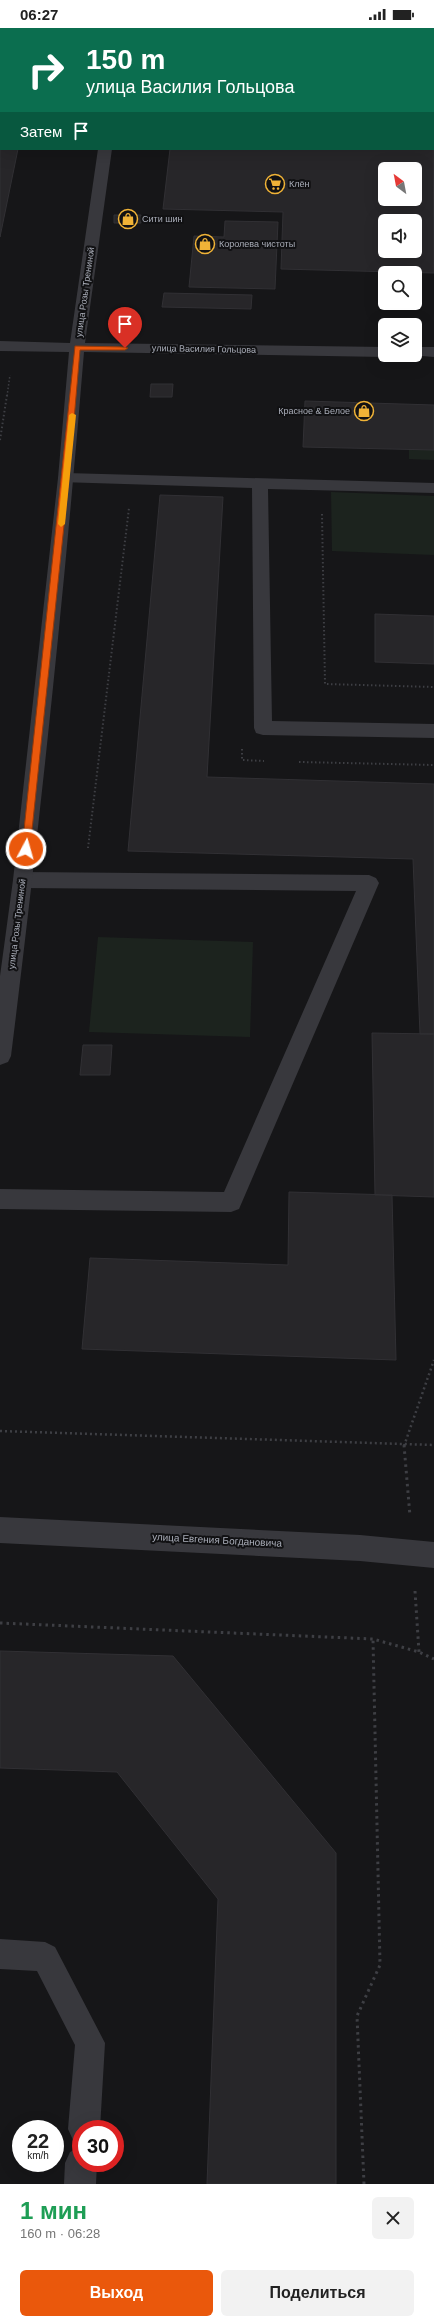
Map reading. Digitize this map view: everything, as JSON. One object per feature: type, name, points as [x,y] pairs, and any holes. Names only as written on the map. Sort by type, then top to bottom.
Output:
[{"type":"street","name":"улица Розы Трениной","points":[[0,1056],[23,880],[66,478],[77,348],[105,150]]},
{"type":"street","name":"улица Василия Гольцова","points":[[7,346],[378,352]]},
{"type":"street","points":[[422,352],[434,352]]},
{"type":"street","points":[[66,478],[434,488]]},
{"type":"street","points":[[260,484],[263,728],[434,731]]},
{"type":"street","points":[[0,1199],[231,1202],[369,883],[23,880]]},
{"type":"street","name":"улица Евгения Богдановича","points":[[0,1530],[360,1548],[434,1555]]},
{"type":"street","points":[[0,1954],[45,1957],[90,2043],[85,2120]]},
{"type":"street","points":[[80,2184],[81,2172]]},
{"type":"path","points":[[0,440],[7,346]]},
{"type":"path","points":[[85,880],[130,504]]},
{"type":"path","points":[[322,509],[325,684],[434,687]]},
{"type":"path","points":[[242,745],[242,760],[265,761]]},
{"type":"path","points":[[296,762],[434,764]]},
{"type":"path","points":[[404,1443],[434,1360]]},
{"type":"path","points":[[0,1431],[434,1445]]},
{"type":"path","points":[[0,1623],[372,1638],[434,1659]]},
{"type":"path","points":[[364,2184],[357,2016],[380,1965],[372,1638]]},
{"type":"shaded area","points":[[409,449],[434,450],[434,460],[409,459]]},
{"type":"shaded area","points":[[331,492],[434,496],[434,555],[332,551]]},
{"type":"shaded area","points":[[98,937],[253,942],[250,1037],[89,1032]]},
{"type":"building","points":[[0,150],[18,150],[0,237]]},
{"type":"building","name":"Клён","points":[[170,150],[433,150],[434,273],[422,273],[422,266],[378,266],[378,272],[281,269],[283,212],[163,209]]},
{"type":"building","name":"Сити шин","points":[[114,215],[141,215],[141,223],[114,223]]},
{"type":"building","points":[[225,221],[278,222],[275,289],[189,287],[194,236],[224,237]]},
{"type":"building","points":[[164,293],[252,295],[251,309],[162,307]]},
{"type":"building","points":[[151,384],[173,384],[172,397],[150,397]]},
{"type":"building","points":[[305,401],[434,405],[434,450],[303,447]]},
{"type":"building","points":[[160,495],[223,497],[207,777],[434,784],[434,1034],[420,1034],[413,859],[128,851]]},
{"type":"building","points":[[375,614],[434,616],[434,664],[375,662]]},
{"type":"building","points":[[372,1033],[434,1034],[434,1197],[375,1195]]},
{"type":"building","points":[[83,1045],[112,1045],[110,1075],[80,1075]]},
{"type":"building","points":[[289,1192],[392,1195],[396,1360],[82,1349],[90,1258],[288,1265]]},
{"type":"building","points":[[0,1651],[173,1656],[336,1853],[336,2184],[207,2184],[218,1899],[117,1772],[0,1768]]},
{"type":"slow traffic","points":[[61,524],[72,415]]},
{"type":"place","name":"Клён","points":[[275,184]]},
{"type":"place","name":"Сити шин","points":[[128,219]]},
{"type":"place","name":"Королева чистоты","points":[[205,244]]},
{"type":"place","name":"Красное & Белое","points":[[364,411]]},
{"type":"route","points":[[26,849],[66,478],[77,348],[125,348]]}]
